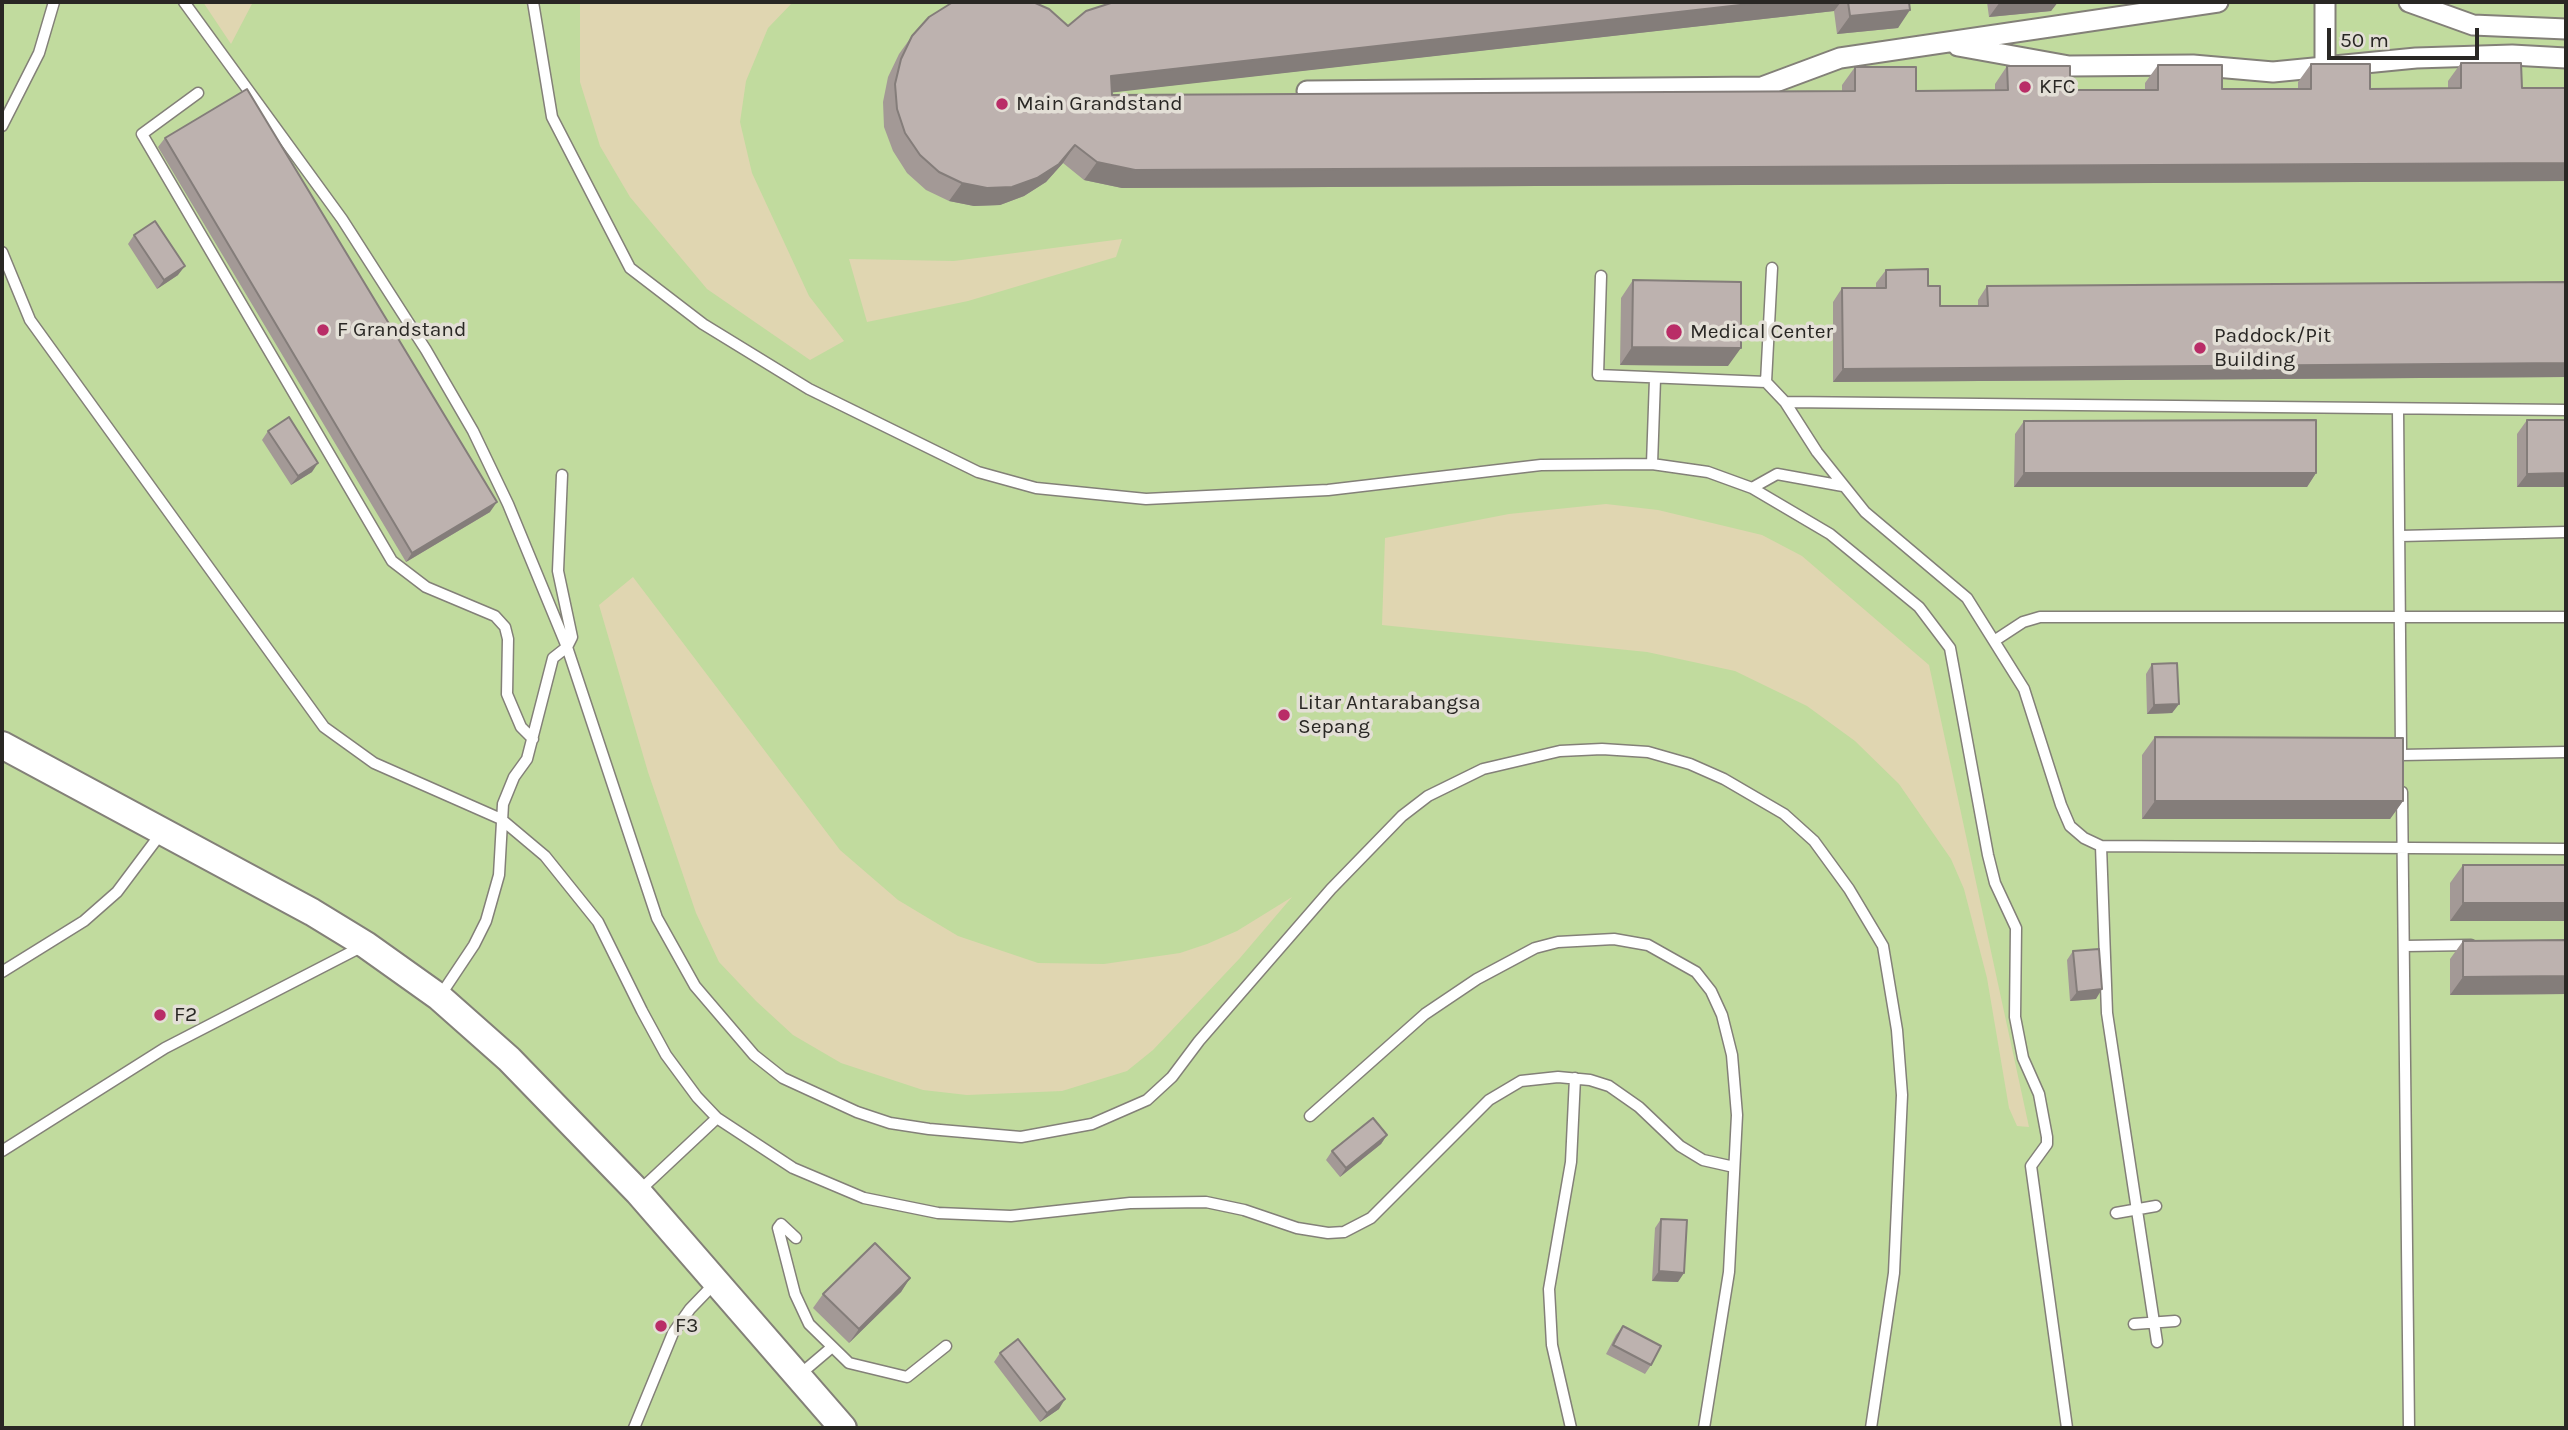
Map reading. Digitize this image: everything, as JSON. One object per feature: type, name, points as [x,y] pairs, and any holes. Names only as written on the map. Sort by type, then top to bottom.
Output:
[{"type":"street","points":[[1307,91],[1762,87],[1840,58],[2218,2]]},
{"type":"street","points":[[2325,2],[2325,68]]},
{"type":"street","points":[[2409,2],[2473,25],[2566,29]]},
{"type":"street","points":[[2495,27],[2512,55]]},
{"type":"street","points":[[1941,43],[2070,66],[2193,65],[2273,72],[2416,58],[2512,55],[2566,58]]},
{"type":"street","points":[[2,745],[366,944],[439,997],[509,1059],[639,1192],[843,1428]]},
{"type":"lane","points":[[2,127],[38,52],[54,2]]},
{"type":"lane","points":[[184,2],[342,219],[426,350],[473,431],[508,504],[567,647],[657,918],[695,986],[754,1055],[783,1078],[857,1112],[890,1123],[1021,1137],[1093,1124],[1147,1100],[1172,1077],[1199,1041],[1331,889],[1402,816],[1428,796],[1483,769],[1560,751],[1602,749],[1648,752],[1690,764],[1724,779],[1784,814],[1814,841],[1849,889],[1883,946],[1897,1030],[1902,1095],[1894,1273],[1871,1428]]},
{"type":"lane","points":[[533,2],[552,117],[631,268],[703,324],[809,389],[978,472],[1036,488],[1146,499],[1328,490],[1541,465],[1652,464],[1708,472],[1752,488],[1840,542],[1919,607],[1950,648],[1988,855],[1995,883],[2016,928],[2015,1017],[2023,1058],[2039,1094],[2047,1137],[2047,1144],[2031,1166],[2067,1428]]},
{"type":"lane","points":[[198,93],[142,134],[392,561],[426,587],[484,610],[495,616],[505,627],[508,639],[507,694],[521,727],[533,739]]},
{"type":"lane","points":[[2,252],[30,320],[324,727],[374,764],[407,780],[479,807],[501,819],[545,856],[587,906],[666,1055],[717,1118],[793,1168],[835,1187],[896,1206],[937,1213],[1011,1216],[1130,1203],[1206,1202],[1244,1210],[1297,1228],[1328,1233],[1344,1232],[1371,1218],[1429,1163],[1472,1115],[1507,1087],[1539,1077],[1590,1080],[1623,1094],[1680,1146],[1710,1163],[1734,1167]]},
{"type":"lane","points":[[1766,382],[1772,268]]},
{"type":"lane","points":[[1601,276],[1598,375],[1766,382],[1785,402],[1843,486],[1865,512],[1967,598],[2024,689],[2070,826],[2084,838],[2101,846],[2566,849]]},
{"type":"lane","points":[[1652,464],[1655,379]]},
{"type":"lane","points":[[1785,402],[2566,410]]},
{"type":"lane","points":[[2398,409],[2401,769]]},
{"type":"lane","points":[[1752,488],[1777,474],[1843,486]]},
{"type":"lane","points":[[439,997],[474,945],[486,921],[499,874],[503,804],[514,777],[527,759],[546,677],[553,659],[567,647],[572,637],[558,571],[562,475]]},
{"type":"lane","points":[[2400,536],[2566,532]]},
{"type":"lane","points":[[1994,641],[2023,622],[2040,617],[2566,617]]},
{"type":"lane","points":[[2401,755],[2566,752]]},
{"type":"lane","points":[[2402,782],[2409,1428]]},
{"type":"lane","points":[[2,972],[84,921],[117,892],[162,831]]},
{"type":"lane","points":[[2101,846],[2104,984],[2157,1342]]},
{"type":"lane","points":[[1310,1115],[1425,1014],[1512,959],[1558,942],[1614,939],[1648,945],[1674,957],[1696,972],[1711,991],[1722,1015],[1737,1085],[1728,1272],[1704,1428]]},
{"type":"lane","points":[[2,1150],[165,1048],[366,944]]},
{"type":"lane","points":[[2405,946],[2486,944]]},
{"type":"lane","points":[[1571,1428],[1552,1345],[1549,1289],[1571,1163],[1575,1078]]},
{"type":"lane","points":[[639,1192],[717,1118]]},
{"type":"lane","points":[[2116,1213],[2156,1206]]},
{"type":"lane","points":[[796,1238],[781,1224],[778,1228],[795,1294],[808,1324],[849,1363],[907,1377],[946,1346]]},
{"type":"lane","points":[[634,1428],[673,1333],[690,1309],[716,1282]]},
{"type":"lane","points":[[2134,1324],[2175,1321]]},
{"type":"lane","points":[[798,1376],[831,1348]]},
{"type":"green space","name":"Litar Antarabangsa Sepang","points":[[2,2],[2566,2],[2566,1428],[2,1428]]},
{"type":"sand","points":[[203,2],[253,2],[231,44]]},
{"type":"sand","points":[[580,2],[793,2],[768,28],[746,81],[740,122],[752,173],[809,296],[844,341],[810,360],[707,289],[630,197],[600,146],[580,82]]},
{"type":"sand","points":[[1122,239],[1116,257],[968,301],[867,322],[849,259],[954,261]]},
{"type":"sand","points":[[1606,504],[1658,510],[1762,535],[1802,556],[1929,665],[2029,1127],[2017,1126],[2009,1108],[1987,978],[1964,889],[1951,859],[1899,784],[1855,741],[1807,706],[1735,671],[1647,652],[1382,625],[1385,538],[1509,514]]},
{"type":"sand","points":[[633,577],[840,850],[898,900],[958,936],[1038,963],[1104,964],[1180,953],[1207,944],[1237,931],[1292,897],[1240,958],[1153,1050],[1127,1071],[1062,1091],[967,1095],[923,1090],[841,1063],[793,1035],[756,1001],[719,962],[696,913],[648,772],[599,605]]},
{"type":"building","name":"Main Grandstand","points":[[953,2],[1033,2],[1049,9],[1068,26],[1086,11],[1114,2],[1767,2],[1111,76],[1112,95],[1855,91],[1855,67],[1916,67],[1916,91],[2008,90],[2007,66],[2070,66],[2070,90],[2158,90],[2158,65],[2222,65],[2222,89],[2311,89],[2311,64],[2370,64],[2370,89],[2461,88],[2461,63],[2521,63],[2522,88],[2566,88],[2566,163],[1135,170],[1097,162],[1075,145],[1059,164],[1037,178],[1012,187],[987,188],[962,183],[939,172],[920,155],[905,133],[897,109],[895,84],[901,59],[912,36],[929,17]]},
{"type":"building","points":[[1848,2],[1909,2],[1910,10],[1850,16]]},
{"type":"building","name":"F Grandstand","points":[[247,89],[497,502],[412,553],[165,138]]},
{"type":"building","points":[[155,221],[185,266],[164,280],[134,235]]},
{"type":"building","name":"Paddock/Pit Building","points":[[1928,269],[1928,286],[1940,286],[1940,306],[1988,306],[1987,286],[2566,282],[2566,363],[1843,369],[1842,288],[1886,288],[1886,270]]},
{"type":"building","name":"Medical Center","points":[[1633,280],[1741,282],[1741,348],[1632,347]]},
{"type":"building","points":[[289,417],[318,463],[298,476],[268,431]]},
{"type":"building","points":[[2316,420],[2316,473],[2024,473],[2024,421]]},
{"type":"building","points":[[2527,420],[2566,420],[2566,473],[2527,474]]},
{"type":"building","points":[[2177,663],[2179,704],[2154,705],[2152,664]]},
{"type":"building","points":[[2155,737],[2403,738],[2403,801],[2155,801]]},
{"type":"building","points":[[2463,865],[2566,865],[2566,903],[2463,903]]},
{"type":"building","points":[[2566,940],[2566,976],[2463,977],[2463,941]]},
{"type":"building","points":[[2099,949],[2102,989],[2077,992],[2073,951]]},
{"type":"building","points":[[1373,1118],[1387,1135],[1346,1168],[1332,1151]]},
{"type":"building","points":[[1661,1219],[1687,1220],[1684,1273],[1659,1271]]},
{"type":"building","points":[[875,1243],[910,1278],[859,1329],[823,1294]]},
{"type":"building","points":[[1623,1326],[1661,1346],[1651,1365],[1613,1345]]},
{"type":"building","points":[[1018,1339],[1065,1399],[1047,1413],[1000,1353]]},
{"type":"place","name":"KFC","points":[[2025,87]]},
{"type":"place","name":"Main Grandstand","points":[[1002,104]]},
{"type":"place","name":"F Grandstand","points":[[323,330]]},
{"type":"place","name":"Medical Center","points":[[1674,332]]},
{"type":"place","name":"Paddock/Pit Building","points":[[2200,348]]},
{"type":"place","name":"Litar Antarabangsa Sepang","points":[[1284,715]]},
{"type":"place","name":"F2","points":[[160,1015]]},
{"type":"place","name":"F3","points":[[661,1326]]}]
